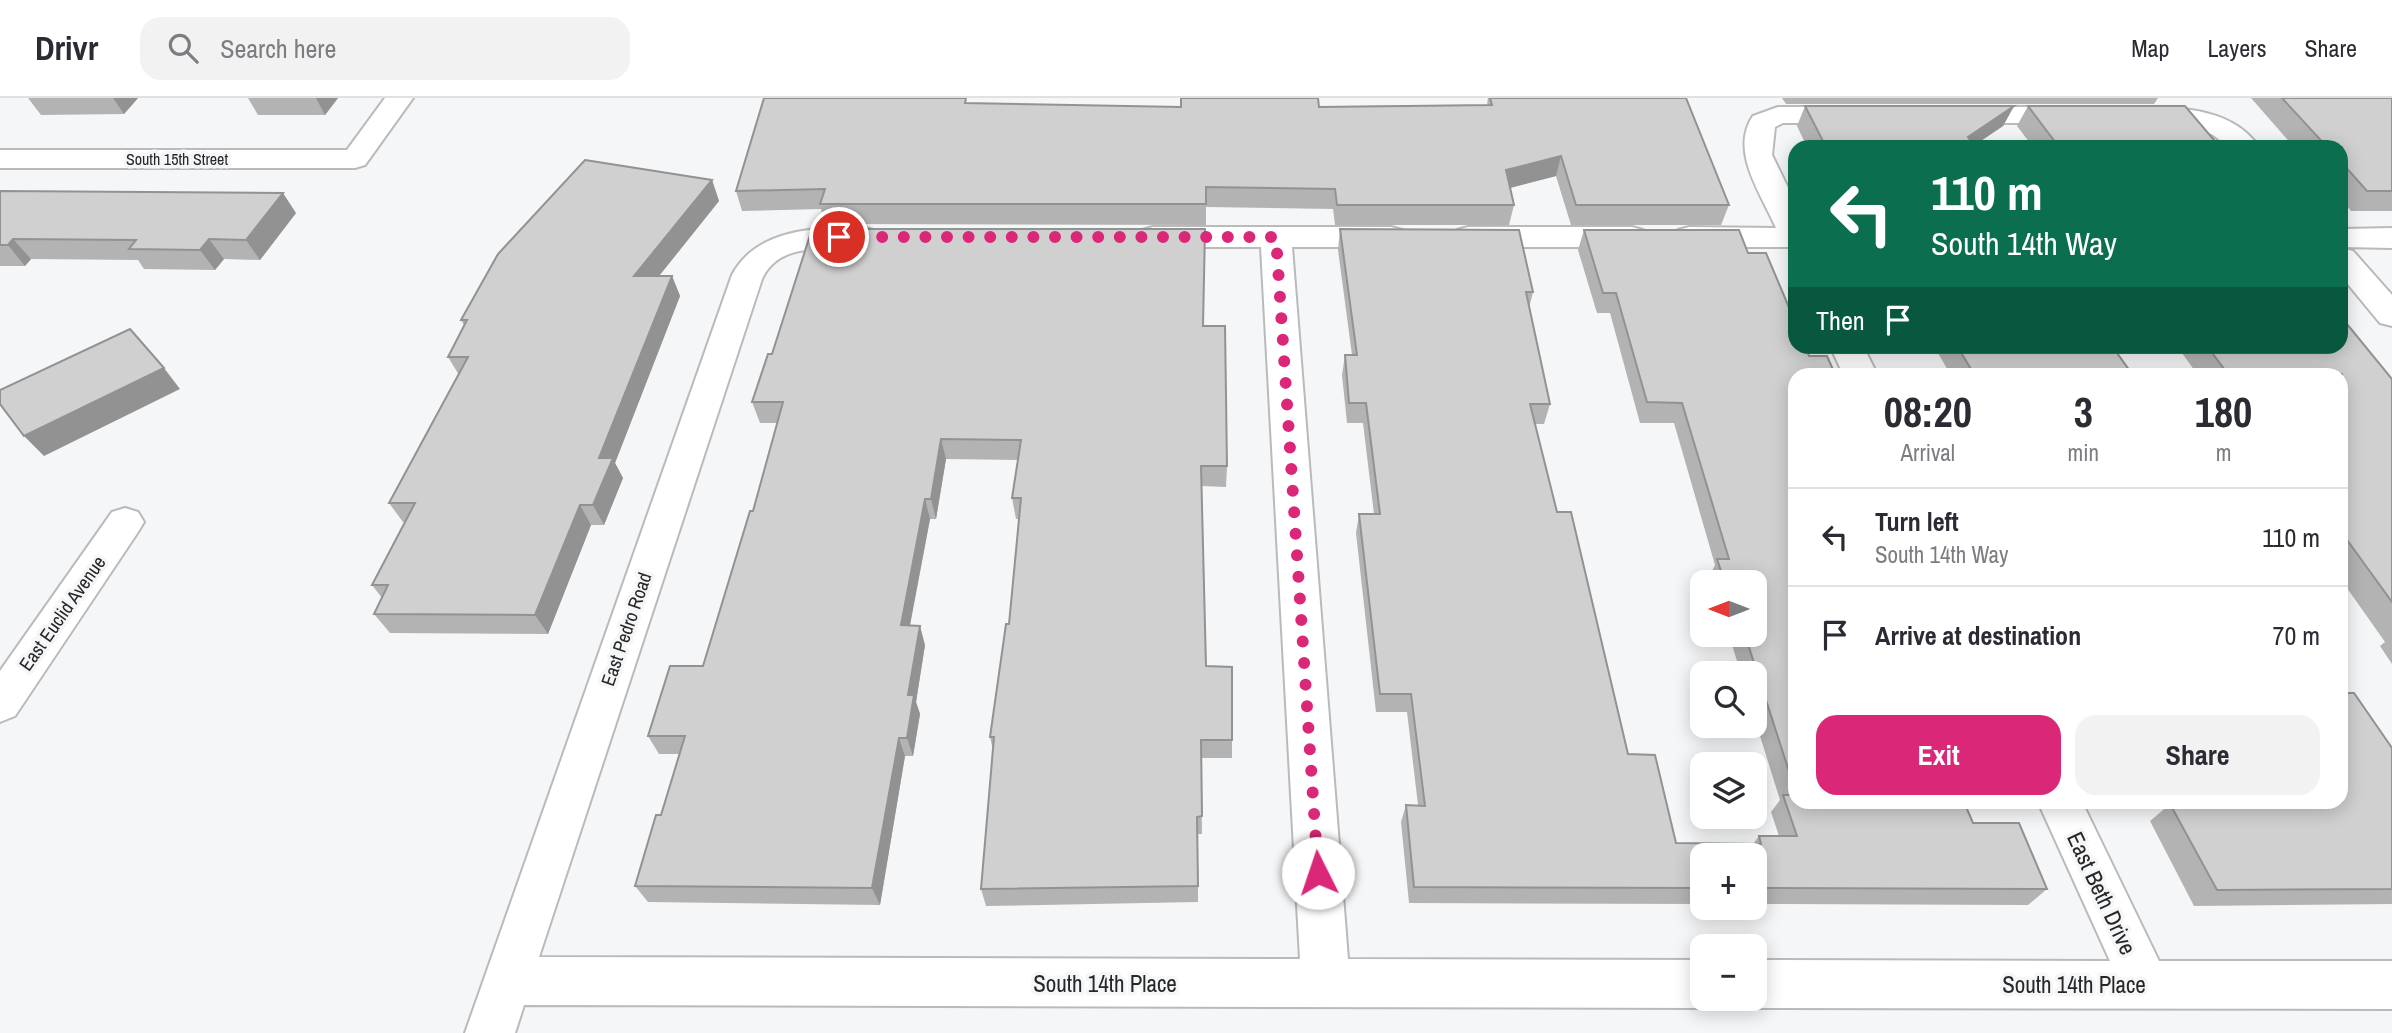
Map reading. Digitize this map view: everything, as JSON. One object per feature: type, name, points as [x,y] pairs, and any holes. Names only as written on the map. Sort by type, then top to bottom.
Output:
[{"type":"street","name":"South 15th Street","points":[[0,159],[355,159],[398,98]]},
{"type":"street","points":[[1788,222],[1758,155],[1759,134],[1763,122],[1778,115],[1876,115]]},
{"type":"street","points":[[1932,115],[2184,115],[2215,123],[2239,140]]},
{"type":"street","name":"East Pedro Road","points":[[490,1033],[741,290],[755,262],[787,245],[812,237],[894,237]]},
{"type":"street","points":[[1126,237],[1788,238]]},
{"type":"street","points":[[1276,237],[1326,983]]},
{"type":"street","points":[[2348,238],[2392,238]]},
{"type":"street","points":[[2348,266],[2392,273]]},
{"type":"street","points":[[2348,266],[2392,315]]},
{"type":"street","name":"East Euclid Avenue","points":[[0,704],[125,522]]},
{"type":"street","name":"East Beth Drive","points":[[2063,809],[2145,984]]},
{"type":"street","name":"South 14th Place","points":[[507,981],[1690,984]]},
{"type":"street","name":"South 14th Place","points":[[1767,984],[2392,985]]},
{"type":"building","points":[[764,98],[966,98],[965,103],[1181,107],[1181,98],[1318,98],[1319,107],[1492,105],[1490,98],[1686,98],[1729,205],[1576,205],[1561,156],[1506,170],[1514,205],[1337,205],[1335,189],[1206,187],[1206,204],[820,204],[825,189],[736,191]]},
{"type":"building","points":[[2282,98],[2392,98],[2392,191],[2367,191],[2348,170],[2348,140],[2321,140]]},
{"type":"building","points":[[1805,106],[2014,106],[1968,137],[1970,140],[1822,140]]},
{"type":"building","points":[[2028,106],[2185,106],[2214,140],[2054,140]]},
{"type":"building","points":[[585,160],[712,180],[634,276],[672,276],[599,458],[613,458],[593,505],[580,505],[535,615],[374,614],[388,585],[372,585],[415,503],[389,503],[468,357],[448,357],[467,320],[461,320],[498,254]]},
{"type":"building","points":[[0,191],[283,193],[246,240],[209,239],[200,250],[129,249],[136,240],[13,239],[8,245],[0,245]]},
{"type":"building","points":[[812,229],[1205,229],[1203,326],[1225,326],[1227,466],[1201,466],[1206,666],[1232,667],[1232,740],[1201,740],[1202,816],[1197,817],[1198,886],[981,889],[994,737],[990,737],[1006,624],[1009,624],[1021,498],[1012,498],[1021,440],[941,439],[931,499],[925,499],[901,625],[920,626],[908,695],[914,695],[907,738],[899,738],[872,888],[635,886],[656,815],[661,815],[685,736],[648,736],[670,666],[703,666],[750,511],[753,511],[783,402],[752,402],[768,354],[772,354]]},
{"type":"building","points":[[1340,229],[1519,230],[1533,292],[1526,292],[1550,404],[1530,404],[1557,512],[1571,512],[1628,754],[1655,755],[1676,843],[1690,843],[1690,888],[1414,887],[1406,805],[1425,806],[1411,694],[1380,694],[1359,514],[1380,514],[1366,403],[1349,403],[1345,355],[1357,355]]},
{"type":"building","points":[[1584,230],[1739,230],[1748,253],[1766,253],[1788,305],[1788,354],[1827,356],[1832,368],[1788,368],[1788,768],[1767,703],[1767,661],[1753,661],[1749,648],[1768,648],[1768,570],[1721,570],[1717,559],[1729,559],[1682,403],[1647,402],[1616,293],[1603,293]]},
{"type":"building","points":[[2348,325],[2392,379],[2392,602],[2348,541],[2348,368],[2224,368],[2213,354],[2348,354]]},
{"type":"building","points":[[130,329],[164,368],[24,436],[0,404],[0,390]]},
{"type":"building","points":[[1962,354],[2118,354],[2128,368],[1970,368]]},
{"type":"building","points":[[2348,693],[2354,693],[2392,748],[2392,889],[2217,890],[2173,809],[2348,809]]},
{"type":"building","points":[[1783,795],[1788,795],[1788,809],[1967,809],[1973,823],[2019,823],[2047,889],[1767,888],[1767,843],[1761,843],[1759,836],[1797,836]]},
{"type":"route","points":[[839,237],[1276,237],[1318,873]]}]
